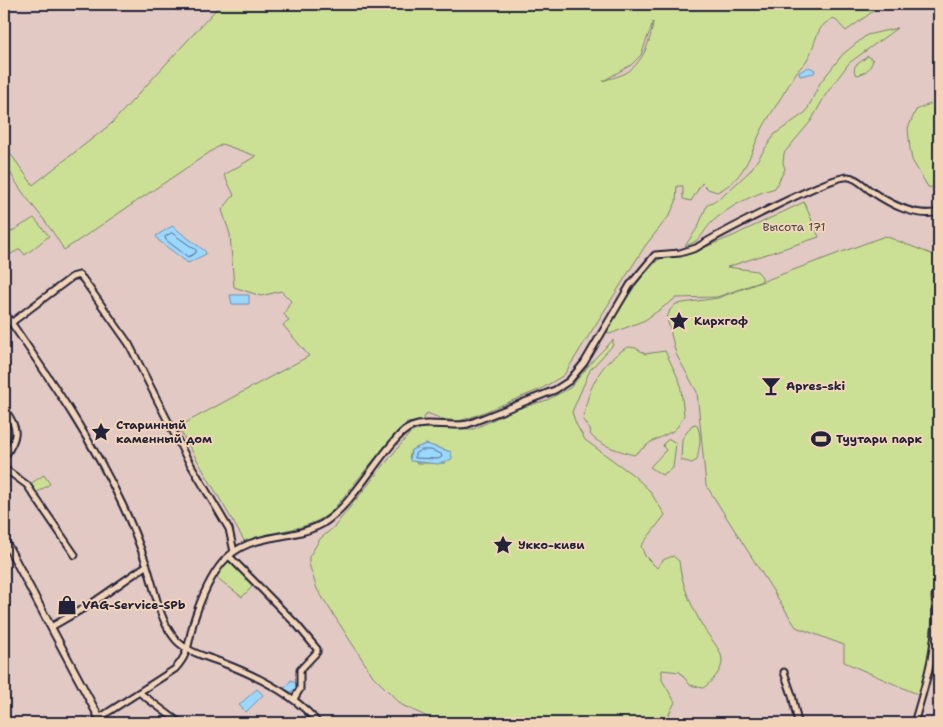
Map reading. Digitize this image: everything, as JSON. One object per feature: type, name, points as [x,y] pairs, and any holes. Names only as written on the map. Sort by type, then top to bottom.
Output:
[{"type":"street","points":[[4,539],[100,721],[175,669],[184,659],[188,650],[194,618],[202,599],[212,577],[229,556],[258,540],[308,530],[330,518],[396,440],[410,427],[426,424],[454,426],[468,424],[562,386],[584,363],[630,285],[655,255],[678,253],[696,248],[841,177],[854,179],[886,200],[906,209],[921,213],[939,212]]},
{"type":"street","points":[[11,322],[72,277],[79,275],[83,279],[129,344],[185,455],[228,529],[234,552]]},
{"type":"street","points":[[4,312],[90,441],[123,506],[147,565],[168,628],[176,640],[188,650],[226,664],[294,699],[307,709],[318,723]]},
{"type":"street","points":[[4,408],[13,421],[16,435],[14,443],[4,458]]},
{"type":"street","points":[[4,468],[27,484],[75,556]]},
{"type":"street","points":[[229,556],[297,625],[317,649],[317,652],[300,670],[300,689],[294,699]]},
{"type":"street","points":[[51,627],[91,604],[147,565]]},
{"type":"street","points":[[914,723],[933,654],[937,620],[935,596]]},
{"type":"street","points":[[784,672],[792,695],[798,723]]},
{"type":"street","points":[[140,693],[180,723]]},
{"type":"green space","points":[[221,4],[883,4],[846,31],[834,18],[823,26],[817,35],[808,58],[796,73],[766,122],[748,162],[736,179],[717,192],[708,189],[702,183],[691,201],[683,199],[683,186],[677,186],[676,202],[669,216],[645,246],[564,375],[541,389],[459,421],[442,419],[427,413],[422,421],[407,423],[399,429],[332,511],[322,518],[301,527],[267,534],[245,542],[178,427],[309,356],[283,325],[289,321],[284,314],[291,301],[281,291],[261,296],[234,287],[230,234],[222,210],[234,195],[224,175],[256,156],[222,144],[64,250],[13,178],[9,170],[4,145],[33,185],[111,124]],"holes":[[[653,22],[646,49],[639,61],[629,71],[603,81],[631,65],[641,55]]]},
{"type":"green space","points":[[897,28],[849,63],[826,94],[811,121],[784,153],[783,163],[785,169],[775,188],[751,197],[727,210],[713,221],[699,239],[685,246],[698,227],[707,205],[723,196],[750,171],[775,134],[806,112],[820,83],[843,54],[867,35]]},
{"type":"green space","points":[[868,56],[873,60],[870,66],[865,72],[857,75],[854,71],[855,66]]},
{"type":"green space","points":[[939,100],[939,188],[928,187],[912,160],[908,128],[916,110]]},
{"type":"green space","name":"Высота 171","points":[[804,202],[819,237],[727,267],[757,271],[762,277],[762,281],[717,297],[676,298],[645,320],[610,334],[605,331],[639,280],[659,259],[688,254],[733,236]]},
{"type":"green space","points":[[34,218],[49,236],[25,255],[20,249],[11,254],[4,245],[4,236]]},
{"type":"green space","name":"Туутари парк","points":[[885,236],[939,257],[939,656],[924,697],[844,662],[844,645],[796,627],[706,485],[697,392],[676,354],[667,318],[670,310],[676,304],[718,298]]},
{"type":"green space","points":[[613,340],[613,345],[590,370],[572,412],[576,424],[585,440],[633,475],[649,490],[665,515],[641,546],[645,556],[657,568],[663,560],[673,556],[679,561],[682,578],[691,603],[721,656],[722,664],[719,672],[703,688],[690,685],[680,672],[662,670],[662,680],[675,702],[668,716],[669,722],[667,723],[452,723],[434,720],[402,705],[373,676],[317,589],[309,564],[309,557],[320,539],[334,527],[410,433],[422,428],[474,429],[511,411],[547,400],[570,388]],"holes":[[[426,444],[451,452],[445,463],[417,463],[409,458],[411,450]]]},
{"type":"green space","points":[[628,347],[636,348],[645,354],[665,351],[680,382],[684,415],[673,431],[651,442],[634,455],[598,441],[590,434],[591,431],[583,420],[587,401],[597,377],[613,357]]},
{"type":"green space","points":[[696,424],[700,441],[697,460],[692,463],[681,460],[682,439],[692,425]]},
{"type":"green space","points":[[669,439],[676,443],[673,468],[662,475],[650,467],[666,450],[663,446]]},
{"type":"green space","points":[[44,475],[50,484],[36,493],[30,484]]},
{"type":"green space","points":[[228,561],[254,585],[242,597],[216,577]]},
{"type":"water","points":[[809,67],[815,70],[814,73],[800,76],[799,72]]},
{"type":"water","points":[[172,226],[205,251],[206,254],[188,263],[158,240],[156,236]]},
{"type":"water","points":[[230,295],[249,295],[249,304],[232,304]]},
{"type":"water","points":[[426,444],[451,452],[452,459],[438,464],[410,461],[411,450]]},
{"type":"water","points":[[291,680],[298,685],[291,692],[284,689]]},
{"type":"water","points":[[257,689],[263,695],[246,712],[239,705]]},
{"type":"place","name":"Кирхгоф","points":[[679,321]]},
{"type":"place","name":"Apres-ski","points":[[771,386]]},
{"type":"place","name":"Старинный каменный дом","points":[[101,432]]},
{"type":"place","name":"Туутари парк","points":[[821,439]]},
{"type":"place","name":"Укко-киви","points":[[503,545]]},
{"type":"place","name":"VAG-Service-SPb","points":[[67,605]]}]
